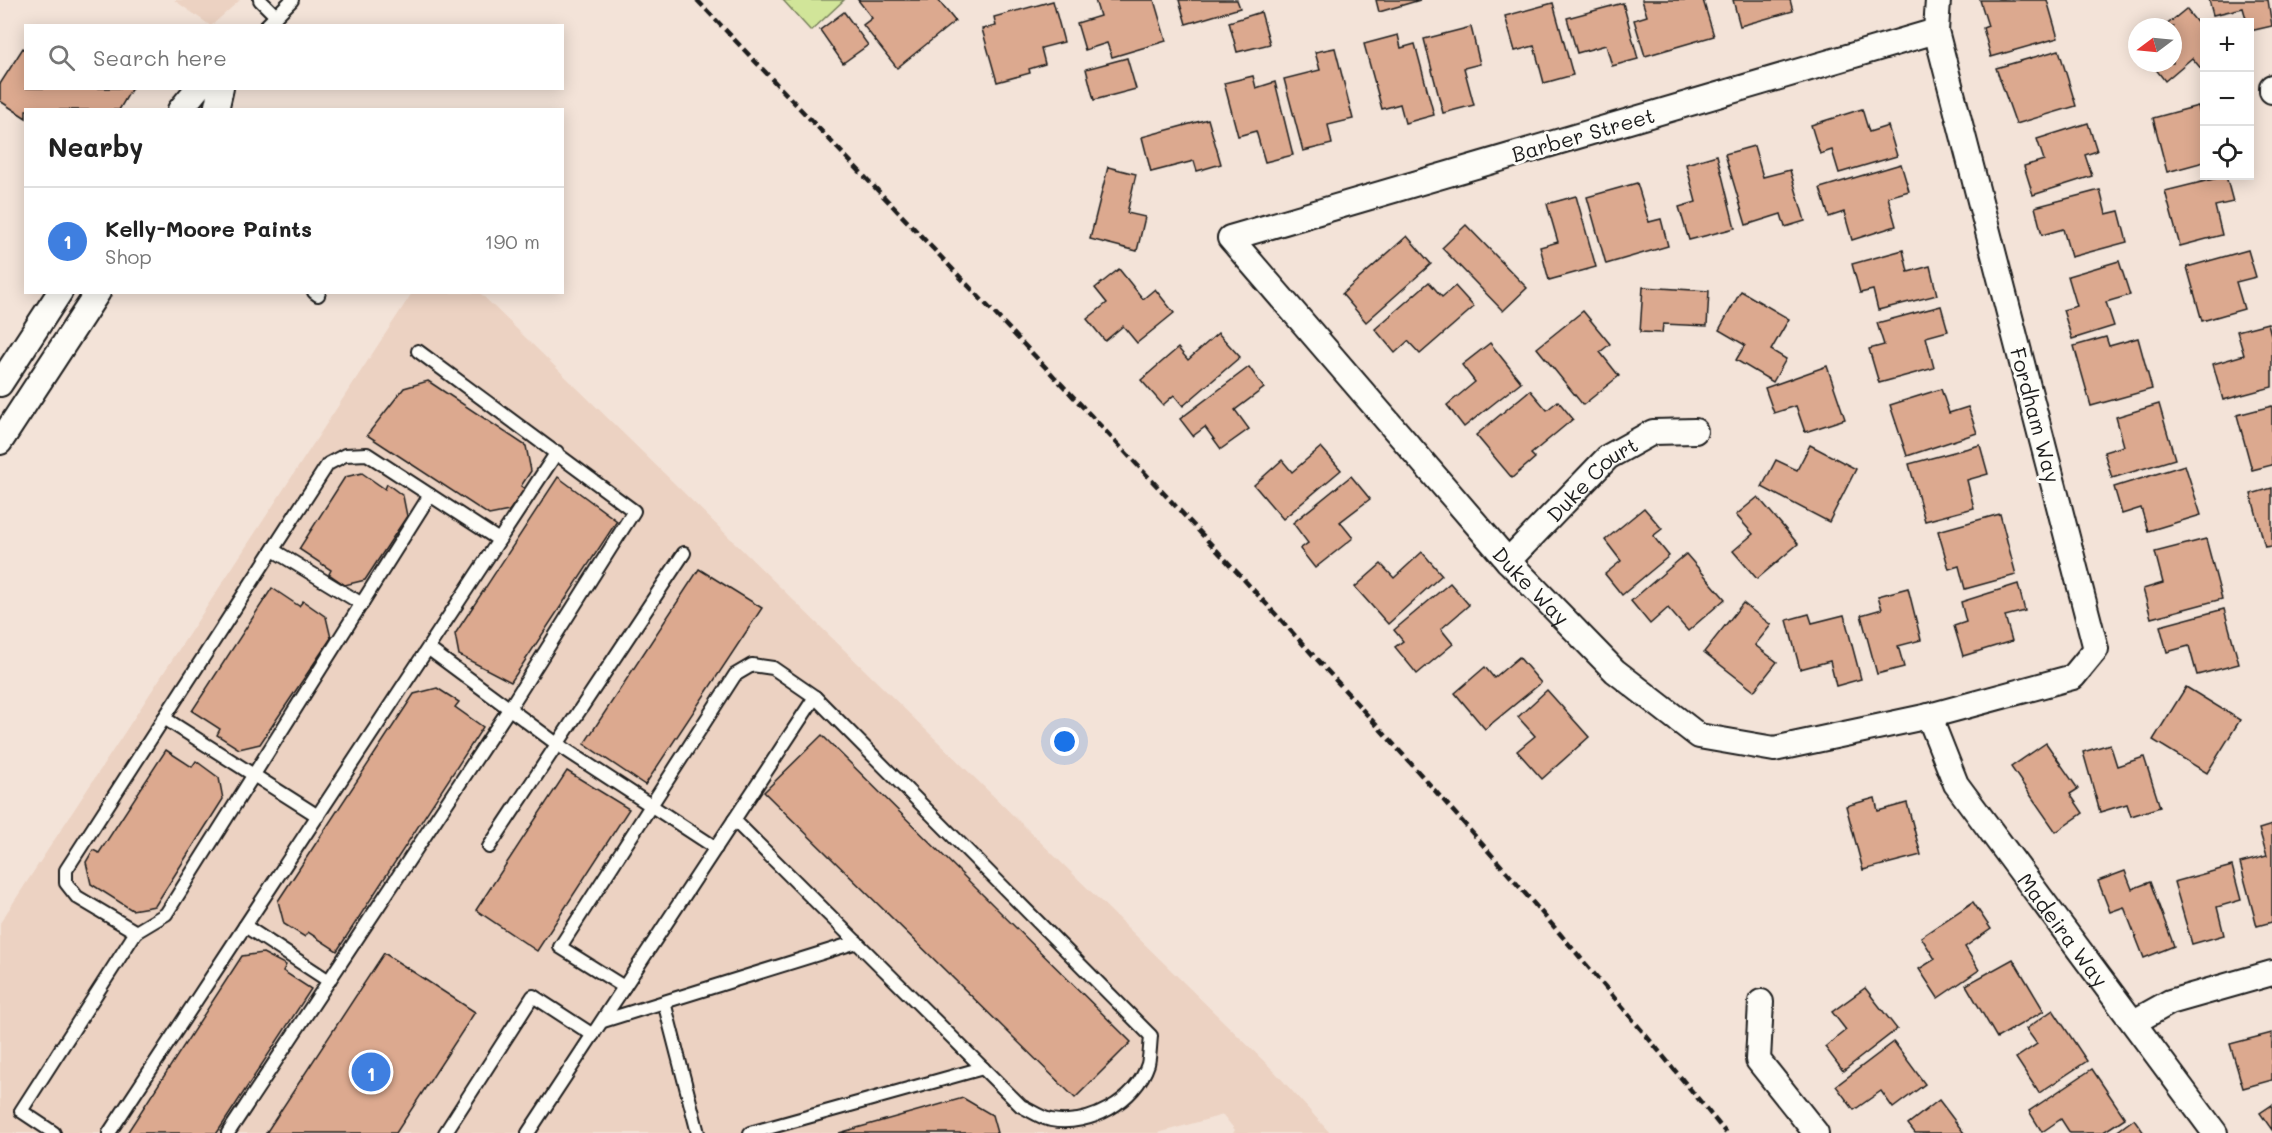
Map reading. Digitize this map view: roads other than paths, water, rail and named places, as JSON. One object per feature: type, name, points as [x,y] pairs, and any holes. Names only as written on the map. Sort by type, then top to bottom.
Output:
[{"type":"street","name":"Fordham Way","points":[[1929,716],[2073,677],[2096,649],[1936,31],[1938,0]]},
{"type":"street","name":"Barber Street","points":[[1230,238],[1936,31]]},
{"type":"street","points":[[182,108],[196,90]]},
{"type":"street","points":[[216,108],[221,90]]},
{"type":"street","name":"Duke Way","points":[[1230,238],[1508,561],[1615,671],[1699,736],[1774,749],[1929,716]]},
{"type":"street","points":[[0,384],[59,294]]},
{"type":"street","points":[[0,442],[97,294]]},
{"type":"street","name":"Duke Court","points":[[1508,561],[1608,457],[1653,432],[1695,431]]},
{"type":"street","name":"Madeira Way","points":[[1929,716],[1956,784],[2216,1133]]},
{"type":"street","points":[[2134,1022],[2170,1002],[2272,973]]},
{"type":"street","points":[[1761,1002],[1758,1060],[1816,1133]]},
{"type":"lane","points":[[260,0],[276,16]]},
{"type":"lane","points":[[269,24],[292,0]]},
{"type":"lane","points":[[228,1133],[508,709],[634,511],[418,351]]},
{"type":"lane","points":[[109,1133],[557,452]]},
{"type":"lane","points":[[136,932],[77,897],[66,883],[66,870],[328,464],[345,455],[367,454],[499,540]]},
{"type":"lane","points":[[50,1132],[21,1111],[136,932],[166,914],[430,495]]},
{"type":"lane","points":[[273,550],[362,604]]},
{"type":"lane","points":[[489,847],[684,553]]},
{"type":"lane","points":[[429,649],[557,744],[716,848]]},
{"type":"lane","points":[[624,987],[560,947],[735,675],[752,665],[773,668],[815,697],[1151,1036],[1148,1064],[1131,1093],[1102,1112],[1076,1120],[1050,1119],[1021,1106],[734,820]]},
{"type":"lane","points":[[528,1133],[815,697]]},
{"type":"lane","points":[[164,718],[318,816]]},
{"type":"lane","points":[[245,926],[329,981]]},
{"type":"lane","points":[[603,1020],[857,942]]},
{"type":"lane","points":[[445,1133],[533,996],[593,1035]]},
{"type":"lane","points":[[664,1002],[698,1133]]},
{"type":"lane","points":[[750,1133],[983,1068]]},
{"type":"railway","points":[[697,0],[1092,416],[1352,698],[1604,986],[1726,1133]]},
{"type":"place","name":"Kelly-Moore Paints","points":[[371,1072]]}]
